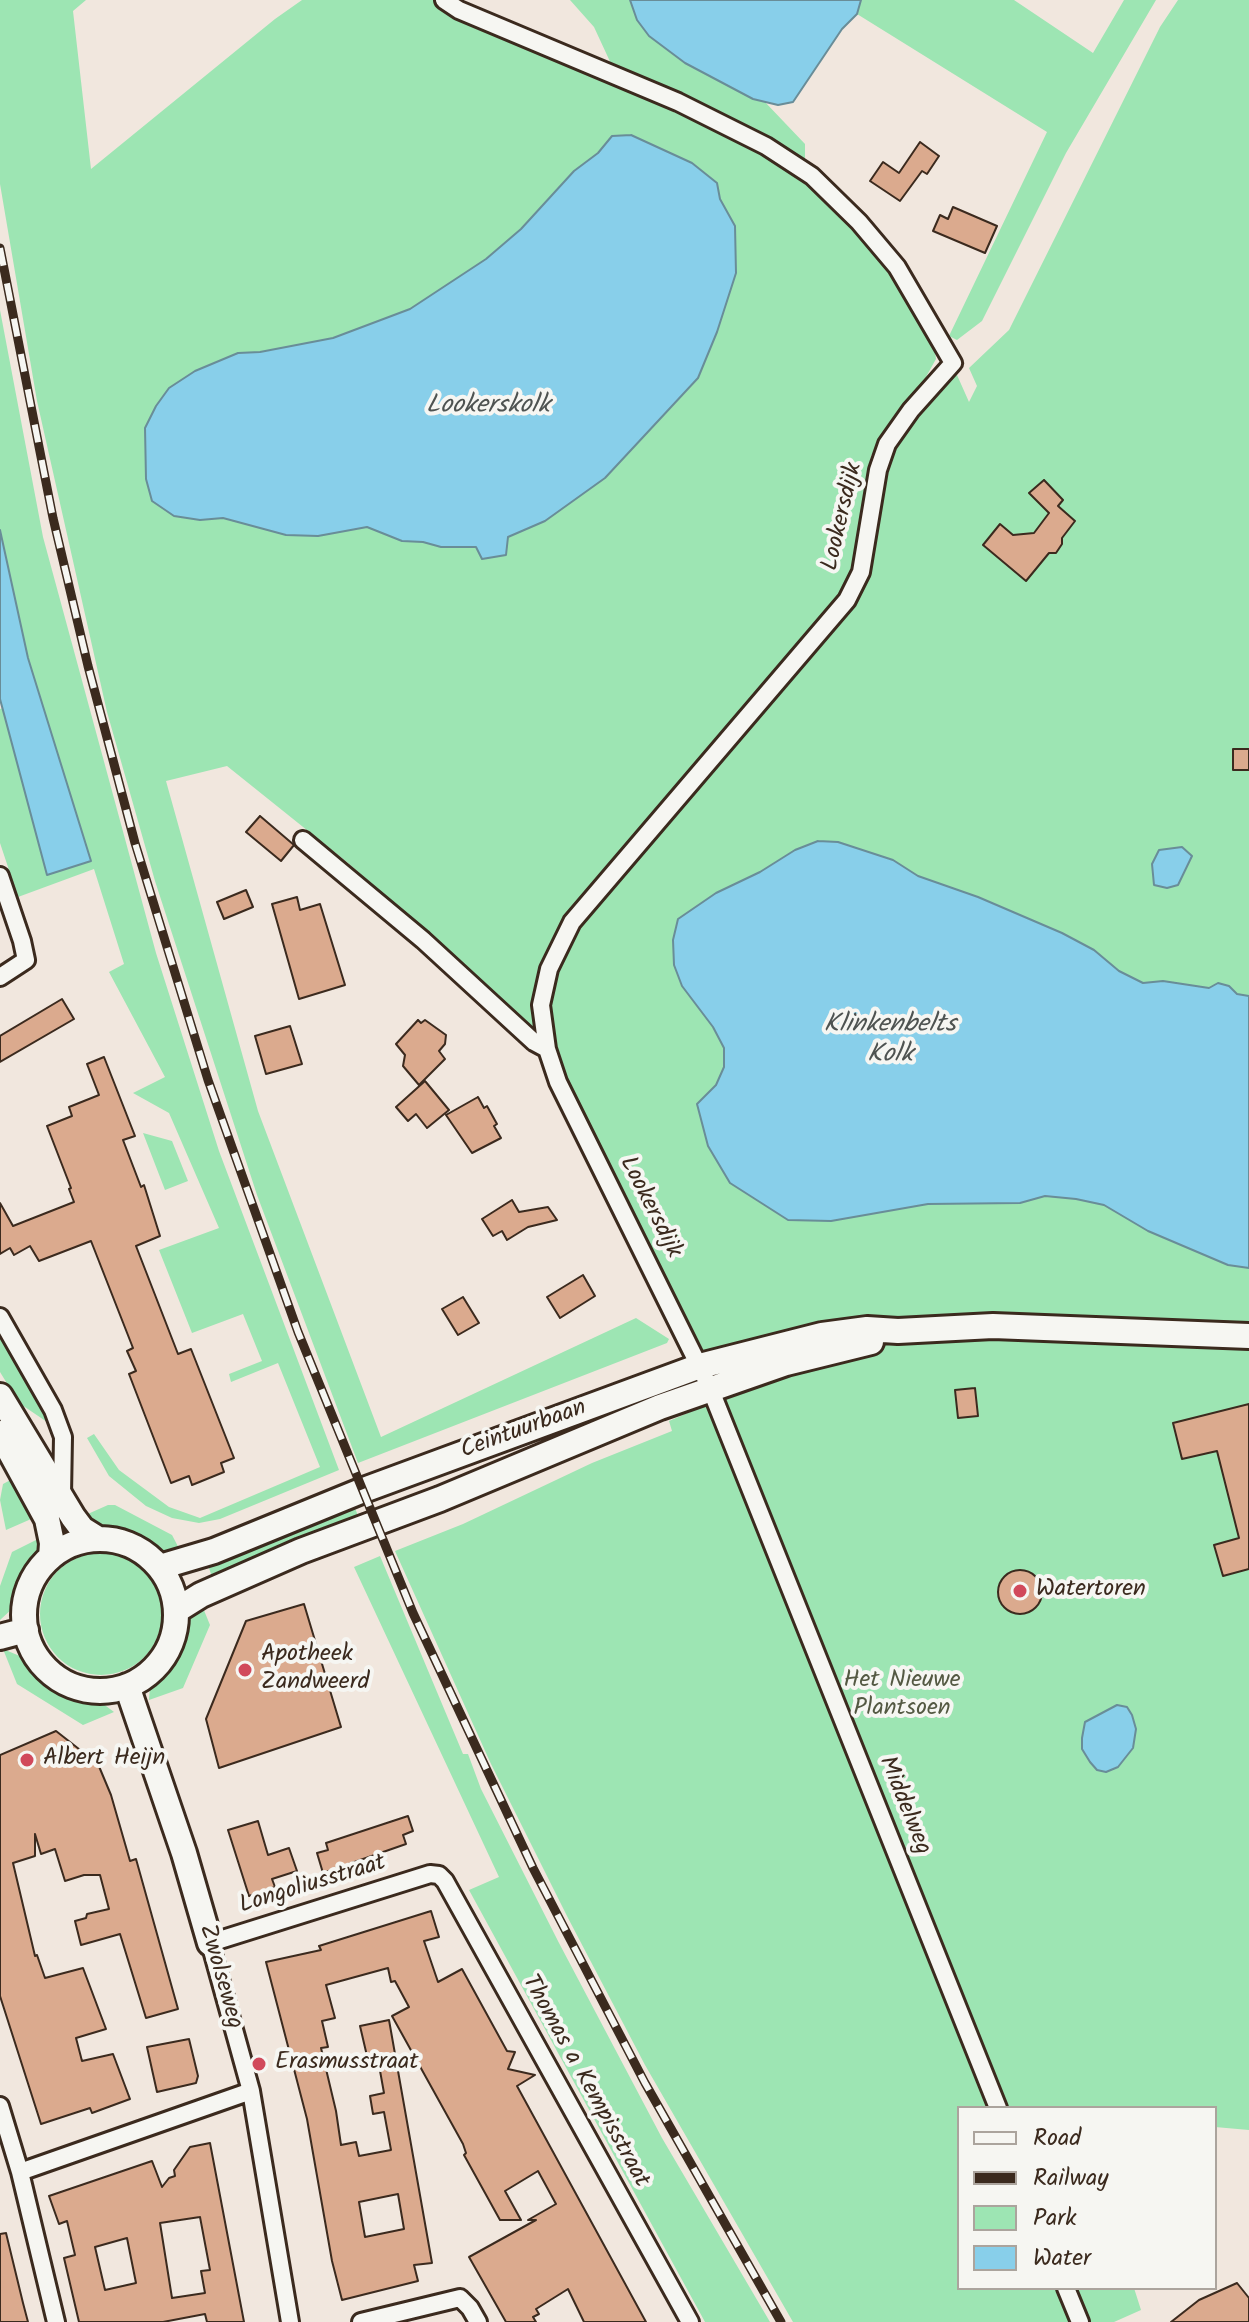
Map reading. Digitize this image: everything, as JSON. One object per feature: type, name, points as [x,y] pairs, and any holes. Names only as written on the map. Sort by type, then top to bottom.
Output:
[{"type":"street","name":"Lookersdijk","points":[[444,0],[488,22],[678,102],[766,146],[812,176],[859,222],[897,267],[953,363],[911,410],[887,444],[878,470],[861,572],[847,600],[572,922],[543,987],[542,1014],[547,1049],[558,1082],[710,1388]]},
{"type":"street","points":[[303,840],[423,940],[534,1042],[547,1049]]},
{"type":"street","points":[[0,876],[26,960],[0,977]]},
{"type":"street","points":[[0,1317],[53,1410],[63,1437],[62,1501]]},
{"type":"street","name":"Ceintuurbaan","points":[[160,1567],[214,1551],[361,1491],[700,1366],[822,1335],[867,1329],[898,1331],[993,1326],[1249,1336]]},
{"type":"street","name":"Ceintuurbaan","points":[[177,1610],[201,1595],[301,1551],[440,1499],[710,1388],[786,1363],[870,1343],[898,1331]]},
{"type":"street","name":"Middelweg","points":[[710,1388],[997,2106]]},
{"type":"street","points":[[0,1396],[62,1501],[82,1529],[98,1539]]},
{"type":"street","points":[[0,1433],[47,1519],[52,1543],[51,1557]]},
{"type":"street","points":[[98,1539],[115,1540],[147,1554],[160,1567],[168,1580],[177,1610],[176,1624],[168,1650],[151,1672],[127,1686],[101,1691],[63,1681],[43,1665],[29,1642],[24,1617],[28,1590],[41,1567],[51,1557],[73,1544],[98,1539]]},
{"type":"street","points":[[0,1637],[26,1630]]},
{"type":"street","name":"Zwolseweg","points":[[127,1686],[184,1853],[251,2091],[290,2322]]},
{"type":"street","name":"Longoliusstraat","points":[[210,1943],[430,1874]]},
{"type":"street","name":"Thomas a Kempisstraat","points":[[430,1874],[439,1875],[445,1881],[690,2322]]},
{"type":"street","points":[[20,2172],[251,2091]]},
{"type":"street","points":[[0,2106],[4,2132],[20,2172],[56,2322]]},
{"type":"street","points":[[1067,2290],[1080,2322]]},
{"type":"street","points":[[361,2322],[460,2298],[478,2322]]},
{"type":"green space","points":[[0,0],[86,0],[73,11],[91,169],[302,0],[438,0],[680,108],[768,153],[810,180],[846,214],[886,263],[933,338],[936,359],[871,456],[855,562],[839,595],[640,831],[555,940],[541,967],[535,996],[538,1036],[348,863],[227,766],[166,781],[258,1111],[381,1437],[636,1318],[669,1339],[667,1343],[358,1463],[257,1195],[155,881],[107,712],[37,401],[0,184]],"holes":[[[631,135],[692,163],[717,183],[720,199],[735,226],[736,273],[698,379],[605,478],[545,521],[476,547],[441,547],[402,541],[367,527],[318,536],[286,535],[223,518],[200,520],[146,479],[145,429],[195,371],[238,353],[260,352],[333,338],[411,309],[486,259],[522,229],[574,171],[598,153],[612,136]]]},
{"type":"green space","points":[[570,0],[630,0],[637,20],[649,36],[685,63],[753,99],[764,101],[805,144],[805,162],[770,137],[691,98],[613,68],[594,27]]},
{"type":"green space","points":[[861,0],[1014,0],[1093,53],[1124,0],[1156,0],[1066,153],[982,321],[957,340],[949,336],[1047,132],[857,14]]},
{"type":"green space","name":"Het Nieuwe Plantsoen","points":[[1178,0],[1249,0],[1249,2130],[1217,2127],[1217,2106],[957,2106],[957,2290],[1061,2290],[1073,2322],[793,2322],[645,2065],[568,1918],[491,1764],[395,1551],[463,1524],[592,1463],[672,1431],[669,1421],[725,1397],[556,1058],[547,1020],[551,984],[564,948],[598,898],[856,602],[870,569],[883,485],[891,455],[902,433],[948,377],[957,375],[969,402],[977,386],[969,368],[1009,330],[1160,27]]},
{"type":"green space","points":[[0,310],[43,537],[156,953],[219,1151],[339,1470],[220,1519],[199,1523],[172,1518],[146,1506],[109,1476],[87,1438],[94,1434],[119,1470],[169,1507],[200,1518],[320,1467],[278,1363],[231,1382],[229,1374],[262,1361],[243,1314],[192,1333],[159,1250],[219,1228],[169,1113],[133,1093],[165,1077],[109,972],[124,964],[94,869],[18,897],[0,843],[0,709],[3,708],[47,874],[91,861],[28,658],[0,530]]},
{"type":"green space","points":[[143,1133],[172,1141],[188,1181],[165,1190]]},
{"type":"green space","points":[[0,1333],[42,1405],[47,1422],[19,1403],[0,1372]]},
{"type":"green space","points":[[16,1477],[38,1516],[6,1530],[0,1500],[3,1484]]},
{"type":"green space","points":[[352,1501],[359,1518],[240,1564],[225,1579],[214,1583],[206,1559]]},
{"type":"green space","points":[[115,1505],[172,1535],[182,1554],[168,1555],[157,1551],[133,1537],[101,1530],[81,1517]]},
{"type":"green space","points":[[44,1536],[41,1554],[13,1608],[0,1620],[0,1586],[12,1552]]},
{"type":"green space","points":[[101,1553],[125,1557],[144,1571],[158,1590],[162,1614],[158,1638],[144,1657],[125,1671],[101,1675],[77,1671],[58,1657],[44,1638],[40,1614],[44,1590],[58,1571],[77,1557]]},
{"type":"green space","points":[[380,1556],[463,1754],[468,1754],[481,1789],[559,1943],[662,2138],[770,2322],[705,2322],[469,1890],[499,1877],[354,1567]]},
{"type":"green space","points":[[201,1603],[210,1625],[183,1688],[149,1700],[155,1676],[169,1661],[189,1615]]},
{"type":"green space","points":[[3,1649],[27,1659],[39,1673],[66,1692],[98,1700],[114,1712],[83,1725],[17,1684]]},
{"type":"green space","points":[[1077,2290],[1135,2290],[1141,2310],[1114,2322],[1090,2322]]},
{"type":"water","points":[[630,0],[861,0],[857,14],[842,29],[793,102],[778,105],[753,99],[685,63],[649,36],[637,20]]},
{"type":"water","name":"Lookerskolk","points":[[631,135],[692,163],[717,183],[720,199],[735,226],[736,273],[698,378],[605,478],[545,521],[508,537],[506,555],[482,559],[476,547],[441,547],[402,541],[367,527],[318,536],[286,535],[223,518],[200,520],[174,516],[152,501],[146,479],[145,428],[169,388],[195,371],[238,353],[260,352],[333,338],[410,309],[486,259],[521,229],[574,171],[598,153],[612,136]]},
{"type":"water","points":[[0,530],[28,658],[91,861],[47,875],[0,699]]},
{"type":"water","name":"Klinkenbelts Kolk","points":[[818,841],[838,842],[893,860],[918,876],[978,897],[1062,933],[1143,983],[1163,981],[1209,988],[1218,983],[1229,986],[1237,994],[1249,996],[1249,1268],[1228,1265],[1148,1231],[1104,1205],[1076,1199],[1045,1196],[1020,1203],[928,1204],[831,1221],[788,1220],[730,1183],[708,1146],[697,1104],[716,1085],[724,1067],[724,1048],[713,1027],[682,986],[674,965],[673,940],[678,919],[716,893],[760,872],[795,850]]},
{"type":"water","points":[[1182,847],[1192,856],[1178,885],[1167,888],[1154,885],[1152,864],[1159,850]]},
{"type":"water","points":[[1117,1705],[1127,1707],[1132,1715],[1136,1729],[1133,1748],[1118,1767],[1106,1772],[1097,1770],[1082,1749],[1085,1722]]},
{"type":"building","points":[[920,142],[939,156],[927,174],[922,171],[900,201],[870,181],[883,162],[899,173]]},
{"type":"building","points":[[953,207],[997,226],[985,253],[933,231],[940,215],[948,219]]},
{"type":"building","points":[[1044,480],[1063,500],[1058,506],[1075,521],[1062,538],[1056,553],[1049,553],[1026,581],[983,545],[1000,524],[1013,535],[1034,533],[1049,513],[1029,493]]},
{"type":"building","points":[[1233,749],[1249,749],[1249,770],[1233,770]]},
{"type":"building","points":[[260,816],[294,845],[281,861],[246,832]]},
{"type":"building","points":[[246,890],[253,907],[224,919],[217,902]]},
{"type":"building","points":[[297,897],[300,910],[320,904],[345,985],[299,999],[272,904]]},
{"type":"building","points":[[62,999],[74,1019],[0,1062],[0,1036]]},
{"type":"building","points":[[418,1020],[421,1023],[425,1020],[446,1035],[445,1044],[439,1051],[445,1059],[419,1085],[403,1066],[405,1055],[396,1044]]},
{"type":"building","points":[[290,1026],[302,1064],[266,1074],[255,1036]]},
{"type":"building","points":[[104,1057],[135,1136],[123,1140],[141,1187],[144,1185],[160,1236],[136,1246],[178,1354],[191,1349],[234,1458],[221,1463],[224,1472],[192,1485],[189,1476],[171,1483],[129,1374],[136,1371],[127,1351],[133,1348],[91,1241],[39,1261],[30,1246],[14,1255],[10,1248],[0,1254],[0,1203],[13,1226],[74,1202],[47,1126],[72,1116],[69,1107],[99,1095],[87,1064]]},
{"type":"building","points":[[425,1081],[449,1110],[427,1128],[416,1114],[408,1121],[396,1107]]},
{"type":"building","points":[[478,1097],[484,1108],[487,1106],[501,1138],[472,1153],[446,1115]]},
{"type":"building","points":[[512,1200],[519,1212],[548,1207],[557,1220],[528,1227],[507,1240],[502,1231],[493,1236],[482,1219]]},
{"type":"building","points":[[583,1275],[595,1296],[560,1318],[547,1297]]},
{"type":"building","points":[[463,1297],[479,1323],[458,1335],[442,1309]]},
{"type":"building","points":[[975,1388],[978,1416],[958,1418],[955,1390]]},
{"type":"building","points":[[1249,1404],[1249,1569],[1223,1576],[1214,1545],[1239,1538],[1217,1451],[1182,1459],[1173,1423]]},
{"type":"building","name":"Watertoren","points":[[1020,1570],[1036,1576],[1042,1592],[1036,1608],[1020,1614],[1004,1608],[998,1592],[1004,1576]]},
{"type":"building","points":[[304,1604],[341,1727],[219,1768],[206,1719],[246,1621]]},
{"type":"building","points":[[56,1731],[98,1764],[111,1795],[130,1861],[136,1859],[178,2009],[146,2018],[120,1934],[81,1945],[75,1921],[86,1918],[87,1914],[109,1909],[100,1875],[84,1875],[65,1881],[55,1849],[41,1854],[35,1834],[35,1856],[13,1863],[35,1956],[45,1978],[83,1968],[106,2029],[76,2038],[82,2061],[113,2054],[130,2099],[92,2113],[90,2108],[41,2124],[0,1996],[0,1755]]},
{"type":"building","points":[[408,1816],[413,1831],[403,1835],[406,1844],[323,1873],[317,1853],[328,1850],[326,1843]]},
{"type":"building","points":[[258,1821],[268,1855],[289,1848],[297,1871],[272,1879],[275,1887],[249,1896],[228,1830]]},
{"type":"building","points":[[431,1911],[439,1937],[424,1941],[438,1982],[462,1969],[507,2051],[515,2052],[508,2069],[535,2075],[517,2086],[646,2322],[584,2322],[568,2289],[536,2309],[539,2314],[533,2317],[536,2322],[506,2322],[469,2257],[536,2220],[528,2220],[556,2204],[538,2171],[505,2191],[521,2220],[500,2220],[464,2155],[463,2144],[392,2016],[409,2007],[395,1981],[391,1982],[388,1968],[326,1985],[335,2018],[322,2021],[328,2047],[321,2048],[341,2145],[356,2142],[359,2156],[391,2150],[384,2112],[373,2114],[370,2096],[384,2093],[377,2054],[367,2056],[360,2026],[389,2020],[432,2263],[414,2265],[418,2281],[342,2300],[332,2261],[307,2119],[266,1962],[321,1950],[319,1946]],"holes":[[[398,2194],[404,2229],[365,2237],[359,2202]]]},
{"type":"building","points":[[189,2039],[198,2076],[196,2083],[157,2092],[147,2047]]},
{"type":"building","points":[[210,2143],[244,2322],[207,2322],[205,2314],[163,2322],[79,2322],[64,2258],[75,2255],[67,2221],[59,2224],[49,2196],[152,2161],[162,2187],[175,2176],[174,2170],[190,2147]],"holes":[[[200,2217],[210,2270],[201,2271],[205,2293],[172,2298],[160,2223]],[[127,2238],[136,2283],[105,2290],[95,2247]]]},
{"type":"building","points":[[6,2233],[28,2322],[0,2322],[0,2234]]},
{"type":"building","points":[[1237,2283],[1249,2298],[1249,2322],[1171,2322],[1199,2300]]},
{"type":"railway","points":[[0,248],[53,518],[135,843],[208,1080],[298,1332],[413,1613],[533,1868],[645,2083],[781,2322]]},
{"type":"place","name":"Watertoren","points":[[1020,1591]]},
{"type":"place","name":"Apotheek Zandweerd","points":[[245,1670]]},
{"type":"place","name":"Albert Heijn","points":[[27,1760]]},
{"type":"place","name":"Erasmusstraat","points":[[259,2064]]}]
